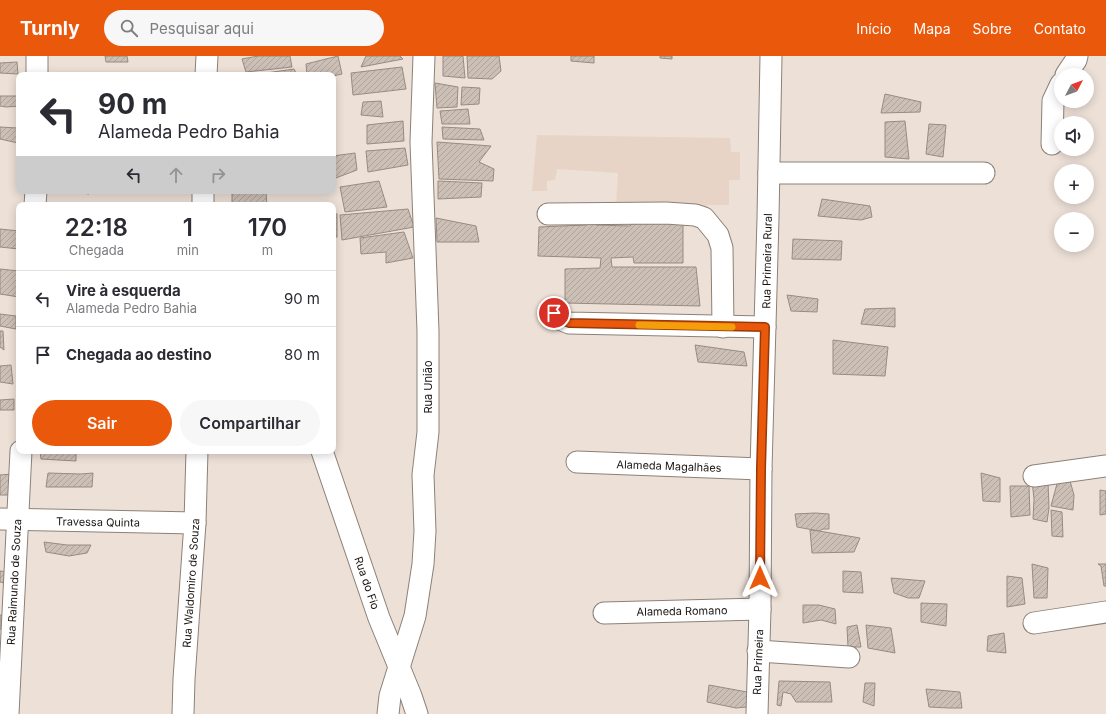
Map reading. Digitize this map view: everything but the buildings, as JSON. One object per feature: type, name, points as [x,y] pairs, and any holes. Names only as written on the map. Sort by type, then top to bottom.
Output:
[{"type":"street","points":[[37,56],[37,72]]},
{"type":"street","points":[[206,72],[207,56]]},
{"type":"street","name":"Rua União","points":[[388,714],[390,696],[415,616],[422,571],[425,531],[423,475],[428,432],[428,331],[421,142],[424,56]]},
{"type":"street","name":"Rua Primeira Rural","points":[[760,609],[761,469],[771,56]]},
{"type":"street","points":[[1071,68],[1076,60],[1076,56]]},
{"type":"street","points":[[1052,144],[1054,100]]},
{"type":"street","points":[[768,174],[984,173]]},
{"type":"street","points":[[548,214],[666,213],[695,215],[704,218],[718,235],[722,248],[723,327]]},
{"type":"street","points":[[552,309],[557,318],[569,323],[765,327]]},
{"type":"street","name":"Rua Raimundo de Souza","points":[[8,714],[8,520],[20,454]]},
{"type":"street","name":"Rua Waldomiro de Souza","points":[[183,714],[195,523],[197,454]]},
{"type":"street","name":"Rua do Fio","points":[[323,454],[379,618],[417,714]]},
{"type":"street","name":"Alameda Magalhães","points":[[577,462],[761,469]]},
{"type":"street","points":[[1034,476],[1106,466]]},
{"type":"street","name":"Travessa Quinta","points":[[8,520],[195,523]]},
{"type":"street","name":"Alameda Romano","points":[[604,613],[760,609]]},
{"type":"street","name":"Rua Primeira","points":[[757,714],[760,609]]},
{"type":"street","points":[[1034,623],[1106,612]]},
{"type":"street","points":[[758,651],[849,657]]},
{"type":"shaded area","points":[[537,135],[730,138],[731,152],[740,152],[740,180],[729,180],[729,205],[707,205],[708,212],[616,207],[618,173],[557,169],[555,180],[547,181],[547,191],[532,191]]},
{"type":"slow traffic","points":[[639,325],[732,327]]},
{"type":"route","points":[[554,313],[557,318],[569,323],[765,327],[760,578]]}]
